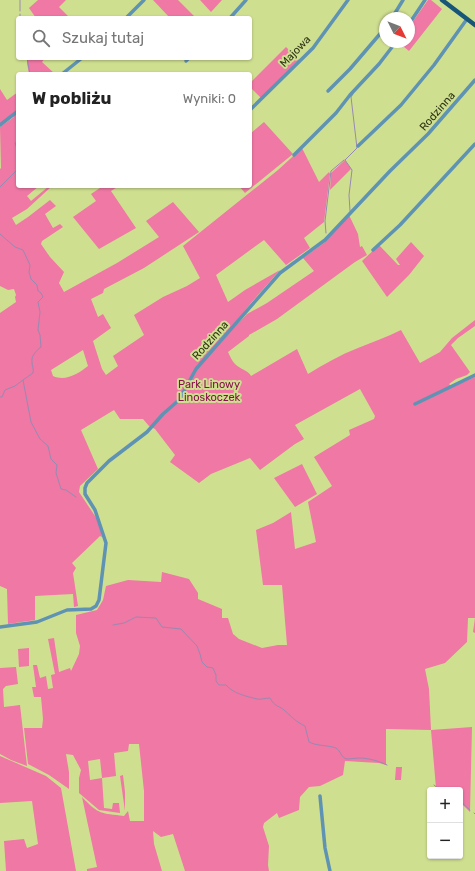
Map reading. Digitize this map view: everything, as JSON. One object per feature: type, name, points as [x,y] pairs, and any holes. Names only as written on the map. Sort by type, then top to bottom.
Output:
[{"type":"main road","points":[[442,0],[475,25]]},
{"type":"street","points":[[128,16],[144,0]]},
{"type":"street","points":[[232,16],[246,0]]},
{"type":"street","name":"Majowa","points":[[252,108],[313,48],[348,0]]},
{"type":"street","points":[[396,12],[403,0]]},
{"type":"street","points":[[415,15],[425,0]]},
{"type":"street","points":[[358,146],[401,105],[434,65],[467,20]]},
{"type":"street","points":[[328,91],[350,69],[379,35]]},
{"type":"street","points":[[294,155],[336,113],[391,48]]},
{"type":"street","points":[[64,72],[80,60]]},
{"type":"street","name":"Rodzinna","points":[[0,627],[37,622],[67,610],[91,609],[96,606],[99,600],[106,544],[95,510],[85,494],[87,483],[109,461],[147,432],[163,414],[180,400],[196,369],[280,272],[325,240],[390,171],[428,134],[475,80]]},
{"type":"street","points":[[0,125],[16,113]]},
{"type":"street","points":[[373,250],[400,225],[475,144]]},
{"type":"street","points":[[415,404],[475,375]]},
{"type":"street","points":[[320,796],[325,848],[330,871]]},
{"type":"green space","points":[[38,0],[66,0],[59,7],[68,16],[35,16],[29,8]]},
{"type":"green space","points":[[153,0],[178,0],[194,16],[168,16]]},
{"type":"green space","points":[[200,0],[222,0],[211,12]]},
{"type":"green space","points":[[428,0],[431,0],[442,9],[415,43],[415,18]]},
{"type":"green space","points":[[286,47],[299,60],[261,98],[252,89],[252,81]]},
{"type":"green space","points":[[27,60],[44,60],[42,62],[53,72],[29,72]]},
{"type":"green space","name":"Park Linowy Linoskoczek","points":[[0,89],[7,100],[16,93],[16,188],[37,188],[27,196],[31,201],[47,188],[50,188],[27,209],[12,218],[16,225],[50,200],[56,206],[45,214],[53,228],[60,224],[63,227],[42,241],[41,244],[50,257],[64,272],[59,283],[64,292],[117,263],[159,237],[146,221],[173,202],[199,232],[144,268],[104,289],[103,293],[91,299],[98,317],[103,314],[111,328],[93,341],[102,369],[106,375],[118,366],[113,356],[144,335],[134,315],[163,297],[200,278],[183,246],[278,170],[302,148],[319,182],[329,172],[330,174],[324,222],[304,238],[310,248],[286,265],[264,240],[216,275],[228,302],[245,290],[280,270],[220,342],[247,314],[267,303],[314,271],[303,258],[324,243],[349,215],[358,234],[360,247],[362,246],[367,255],[355,262],[277,319],[249,335],[228,352],[235,364],[251,376],[297,349],[308,374],[345,354],[401,330],[420,363],[440,352],[452,338],[475,320],[475,326],[451,345],[470,372],[449,384],[452,387],[475,377],[475,618],[468,618],[467,642],[445,663],[425,669],[429,689],[431,730],[386,729],[386,765],[379,763],[345,761],[343,775],[320,786],[309,787],[300,797],[299,810],[279,818],[277,813],[264,823],[263,827],[269,846],[269,871],[185,871],[173,834],[161,837],[153,831],[154,844],[162,871],[87,871],[87,869],[97,867],[82,797],[92,807],[101,812],[124,816],[128,811],[130,821],[144,821],[144,791],[139,744],[129,744],[128,751],[114,753],[116,776],[102,778],[104,808],[112,809],[113,803],[119,803],[120,813],[99,810],[79,793],[79,778],[81,770],[73,755],[66,754],[69,772],[69,789],[49,775],[28,764],[24,728],[42,728],[43,719],[41,697],[34,697],[32,687],[36,687],[33,665],[37,665],[40,678],[46,676],[48,689],[53,688],[51,675],[55,674],[48,639],[54,638],[59,672],[70,668],[71,671],[79,654],[80,646],[76,633],[76,615],[97,610],[103,600],[106,586],[128,580],[161,582],[162,572],[189,579],[198,593],[198,599],[222,609],[222,618],[228,618],[233,634],[239,639],[262,648],[287,645],[282,585],[263,585],[256,530],[273,523],[291,512],[295,549],[316,542],[308,502],[332,486],[314,457],[350,435],[349,430],[374,419],[375,416],[360,389],[295,425],[304,439],[260,470],[250,458],[211,474],[199,483],[170,462],[175,455],[155,429],[149,426],[143,419],[120,419],[114,410],[81,430],[98,469],[80,486],[79,492],[99,522],[102,537],[100,536],[72,563],[76,568],[73,573],[78,606],[74,607],[73,594],[35,596],[35,620],[8,624],[7,589],[0,586],[0,313],[16,302],[16,295],[14,289],[8,290],[0,286],[0,127],[14,117],[13,115],[0,124]],"holes":[[[83,350],[88,366],[72,376],[63,378],[53,376],[51,370]],[[100,759],[102,778],[90,780],[88,761]]]},
{"type":"green space","points":[[264,122],[293,154],[252,187],[252,132]]},
{"type":"green space","points":[[345,160],[351,169],[330,190],[331,173]]},
{"type":"green space","points":[[100,188],[116,188],[111,191],[136,228],[99,249],[73,217],[96,201],[91,194]]},
{"type":"green space","points":[[241,188],[251,188],[245,193]]},
{"type":"green space","points":[[411,242],[424,256],[409,275],[387,297],[362,261],[379,245],[398,265],[400,265],[396,259]]},
{"type":"green space","points":[[302,464],[317,494],[295,507],[274,478]]},
{"type":"green space","points":[[475,618],[475,633],[473,632]]},
{"type":"green space","points":[[29,648],[29,666],[19,667],[18,649]]},
{"type":"green space","points":[[16,667],[18,684],[6,686],[3,689],[4,707],[20,705],[27,766],[0,754],[0,668]]},
{"type":"green space","points":[[472,727],[470,812],[463,805],[463,787],[436,787],[431,730]]},
{"type":"green space","points":[[0,756],[46,776],[61,788],[76,871],[6,871],[4,841],[24,839],[27,848],[38,844],[32,801],[0,803]]},
{"type":"green space","points":[[396,767],[402,767],[401,780],[395,780]]},
{"type":"green space","points":[[123,775],[125,792],[125,811],[120,776]]},
{"type":"waterway","points":[[20,0],[20,11]]},
{"type":"waterway","points":[[27,60],[30,72]]},
{"type":"waterway","points":[[350,211],[349,195],[352,170],[345,160],[357,148],[351,97],[353,94]]},
{"type":"waterway","points":[[16,142],[16,146]]},
{"type":"waterway","points":[[326,233],[325,221],[331,171],[344,160]]},
{"type":"waterway","points":[[0,187],[16,171]]},
{"type":"waterway","points":[[0,234],[15,247],[23,250],[30,265],[29,272],[31,279],[37,285],[38,291],[43,297],[38,302],[40,312],[38,330],[41,347],[32,358],[33,373],[23,380],[31,422],[40,439],[48,446],[51,459],[57,465],[56,473],[61,489],[66,490],[76,497]]},
{"type":"waterway","points":[[0,397],[2,397],[5,390],[15,386],[23,380]]},
{"type":"waterway","points":[[113,625],[124,623],[136,617],[156,618],[162,627],[181,629],[197,646],[202,662],[207,667],[213,668],[216,675],[216,681],[219,685],[226,685],[236,693],[244,696],[257,699],[270,698],[296,721],[305,726],[309,742],[336,748],[343,757],[347,759],[366,759],[387,765]]},
{"type":"waterway","points":[[463,804],[470,810]]}]
